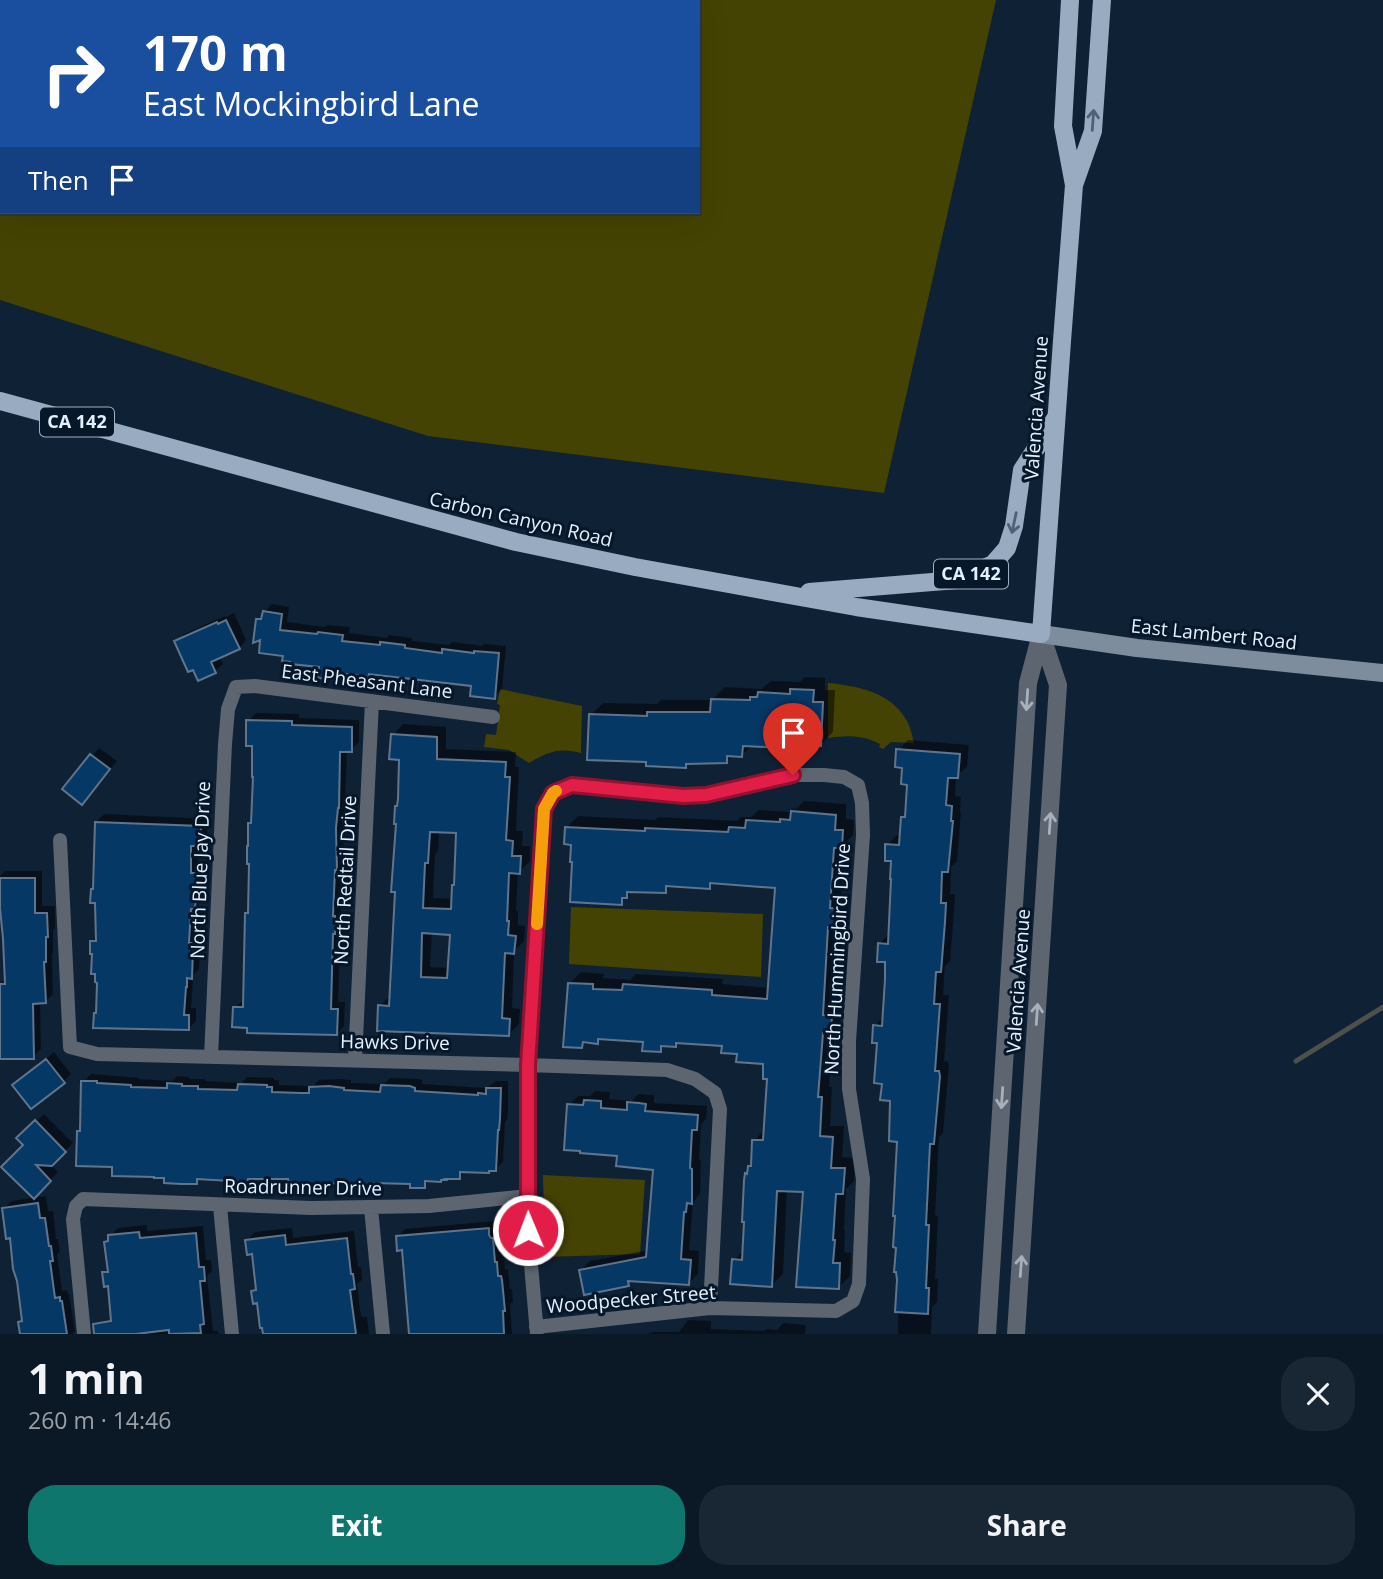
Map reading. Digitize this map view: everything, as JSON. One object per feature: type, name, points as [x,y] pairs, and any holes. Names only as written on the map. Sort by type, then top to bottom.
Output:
[{"type":"main road","name":"Valencia Avenue","points":[[1070,0],[1063,126],[1074,185]]},
{"type":"main road","name":"Valencia Avenue","points":[[1041,634],[1074,185],[1093,131],[1102,0]]},
{"type":"main road","name":"Carbon Canyon Road","points":[[0,401],[516,541],[635,567],[856,607],[1041,634]]},
{"type":"main road","name":"CA 142","points":[[784,594],[957,580],[993,564],[1007,548],[1014,526],[1022,470],[1056,417]]},
{"type":"main road","name":"East Lambert Road","points":[[1041,634],[1137,648],[1383,673]]},
{"type":"street","name":"Valencia Avenue","points":[[987,1334],[1028,683],[1041,634]]},
{"type":"street","name":"Valencia Avenue","points":[[1016,1334],[1058,684],[1041,634]]},
{"type":"street","name":"East Pheasant Lane","points":[[236,687],[256,686],[493,717]]},
{"type":"street","name":"North Blue Jay Drive","points":[[211,1057],[225,744],[228,709],[236,687]]},
{"type":"street","name":"North Redtail Drive","points":[[355,1060],[372,701]]},
{"type":"street","name":"North Hummingbird Drive","points":[[528,1065],[544,809],[553,793],[572,785],[683,796],[706,795],[793,775],[844,777],[858,785],[862,803],[863,835],[848,1068],[863,1198],[859,1284],[853,1301]]},
{"type":"street","name":"Hawks Drive","points":[[60,840],[70,1047],[97,1054],[667,1070],[695,1079],[715,1093],[720,1109],[710,1308]]},
{"type":"street","points":[[528,1065],[529,1242],[536,1331]]},
{"type":"street","name":"Roadrunner Drive","points":[[85,1334],[73,1219],[79,1202],[83,1199],[220,1206],[371,1208],[429,1206],[528,1196]]},
{"type":"street","points":[[220,1206],[232,1334]]},
{"type":"street","points":[[371,1208],[383,1334]]},
{"type":"street","name":"Woodpecker Street","points":[[536,1331],[710,1308],[836,1311],[853,1301]]},
{"type":"shaded area","points":[[700,0],[996,0],[884,493],[428,436],[0,300],[0,214],[700,214]]},
{"type":"shaded area","points":[[828,683],[873,692],[892,703],[907,721],[914,743],[891,742],[883,749],[879,747],[880,744],[861,737],[828,738]]},
{"type":"shaded area","points":[[500,689],[582,706],[581,753],[567,750],[554,752],[529,763],[509,750],[484,747],[486,734],[496,735]]},
{"type":"shaded area","points":[[571,907],[763,914],[761,977],[569,964]]},
{"type":"shaded area","points":[[543,1175],[645,1180],[640,1254],[545,1257]]},
{"type":"building","points":[[263,611],[282,614],[280,630],[343,635],[342,641],[405,645],[405,648],[442,653],[442,649],[499,653],[495,699],[470,696],[471,686],[369,674],[369,677],[338,673],[338,680],[318,678],[319,667],[290,664],[282,661],[283,656],[259,653],[260,640],[253,643],[256,619],[261,619]]},
{"type":"building","points":[[226,620],[240,649],[211,662],[216,673],[198,681],[193,670],[188,672],[174,641]]},
{"type":"building","points":[[790,689],[814,690],[813,702],[823,702],[821,746],[805,746],[805,754],[788,753],[788,748],[743,746],[742,757],[727,756],[727,763],[686,764],[686,768],[646,766],[646,762],[587,760],[589,714],[647,716],[647,712],[710,712],[711,699],[750,700],[750,697],[757,697],[758,692],[790,694]]},
{"type":"building","points":[[246,720],[352,727],[352,752],[340,752],[336,828],[337,870],[331,1009],[338,1009],[337,1035],[247,1033],[247,1028],[232,1027],[233,1007],[243,1007],[245,913],[248,913],[247,846],[253,777],[252,746],[246,746]]},
{"type":"building","points":[[391,734],[437,737],[437,759],[506,762],[505,777],[510,777],[506,840],[513,841],[512,856],[521,856],[520,874],[509,873],[508,935],[516,936],[514,954],[505,953],[502,1018],[510,1019],[509,1036],[377,1031],[378,1005],[389,1006],[395,892],[391,892],[399,760],[389,759]],"holes":[[[430,832],[456,833],[451,909],[423,908],[425,863],[428,863]],[[422,933],[450,935],[447,978],[421,977]]]},
{"type":"building","points":[[896,749],[960,754],[958,778],[948,778],[946,805],[952,806],[953,821],[948,872],[942,872],[941,903],[946,903],[945,922],[941,972],[936,972],[934,1004],[940,1004],[935,1071],[939,1071],[940,1076],[934,1144],[930,1144],[926,1225],[929,1225],[926,1288],[929,1288],[928,1314],[895,1312],[897,1280],[894,1272],[896,1248],[893,1247],[893,1216],[897,1142],[889,1141],[890,1101],[880,1100],[882,1084],[874,1083],[877,1043],[872,1043],[873,1025],[882,1026],[885,979],[885,962],[877,962],[878,943],[888,944],[891,879],[891,861],[885,861],[885,844],[899,845],[901,817],[905,817],[907,785],[901,784],[902,768],[895,767]]},
{"type":"building","points":[[90,754],[110,769],[82,805],[62,789]]},
{"type":"building","points":[[791,811],[836,815],[835,830],[843,830],[842,848],[834,848],[830,908],[839,909],[837,927],[828,927],[823,1015],[832,1016],[831,1033],[823,1033],[818,1097],[822,1097],[820,1136],[833,1137],[831,1168],[845,1168],[843,1194],[836,1194],[833,1240],[833,1263],[840,1263],[839,1289],[796,1287],[803,1192],[777,1191],[772,1287],[730,1284],[732,1259],[742,1260],[744,1180],[748,1166],[751,1166],[752,1140],[763,1140],[767,1079],[763,1079],[763,1064],[736,1062],[737,1054],[721,1053],[722,1046],[676,1043],[676,1047],[661,1046],[661,1052],[642,1051],[643,1042],[598,1039],[598,1044],[583,1042],[582,1048],[563,1047],[568,983],[593,984],[593,989],[622,990],[623,984],[712,990],[712,995],[767,999],[775,888],[710,883],[710,889],[666,886],[666,893],[627,892],[627,898],[622,898],[622,905],[570,902],[571,845],[564,844],[565,827],[728,832],[729,827],[745,828],[746,820],[790,820]]},
{"type":"building","points":[[95,822],[201,826],[200,846],[191,846],[191,873],[196,873],[195,878],[198,878],[195,909],[191,909],[189,943],[193,943],[192,979],[187,978],[184,1015],[189,1015],[189,1030],[93,1028],[97,983],[95,974],[91,974],[90,941],[96,941],[95,903],[90,903],[93,889]]},
{"type":"building","points":[[0,878],[35,878],[35,913],[47,913],[48,937],[44,962],[46,1003],[33,1004],[34,1059],[0,1059],[0,984],[5,984]]},
{"type":"building","points":[[46,1059],[65,1083],[31,1109],[12,1085]]},
{"type":"building","points":[[81,1081],[131,1087],[167,1088],[167,1083],[198,1086],[198,1089],[237,1090],[238,1084],[267,1085],[272,1087],[272,1092],[301,1093],[309,1093],[309,1087],[329,1086],[344,1090],[380,1092],[381,1085],[410,1086],[415,1088],[415,1091],[478,1095],[486,1094],[486,1088],[501,1088],[496,1171],[460,1172],[460,1179],[425,1181],[425,1188],[410,1188],[410,1184],[373,1183],[373,1188],[359,1188],[359,1184],[318,1183],[318,1188],[303,1188],[303,1184],[288,1179],[248,1179],[248,1182],[197,1179],[197,1184],[181,1184],[164,1183],[164,1178],[112,1176],[112,1167],[76,1166]]},
{"type":"building","points":[[584,1100],[601,1101],[601,1108],[627,1110],[627,1102],[646,1104],[645,1111],[698,1115],[697,1130],[692,1130],[692,1204],[687,1203],[684,1212],[681,1259],[691,1260],[689,1285],[628,1281],[629,1286],[584,1295],[579,1270],[646,1257],[653,1170],[616,1166],[617,1156],[564,1150],[567,1104],[583,1105]]},
{"type":"building","points":[[35,1120],[66,1152],[52,1166],[36,1165],[51,1181],[34,1199],[1,1167],[23,1145],[16,1138]]},
{"type":"building","points":[[38,1203],[40,1218],[45,1218],[51,1246],[53,1261],[50,1261],[55,1298],[60,1297],[62,1301],[67,1334],[20,1334],[18,1322],[22,1321],[17,1281],[10,1238],[6,1239],[2,1208]]},
{"type":"building","points":[[489,1228],[498,1276],[501,1276],[502,1280],[504,1334],[409,1334],[402,1250],[397,1251],[396,1236]]},
{"type":"building","points":[[139,1232],[140,1238],[196,1233],[199,1267],[204,1267],[205,1281],[200,1281],[204,1324],[200,1325],[201,1333],[169,1334],[169,1330],[136,1334],[94,1334],[93,1324],[111,1321],[108,1286],[104,1287],[102,1272],[108,1272],[104,1242],[108,1241],[108,1235]]},
{"type":"building","points":[[285,1235],[286,1245],[347,1238],[355,1289],[350,1290],[356,1334],[263,1334],[257,1303],[253,1304],[251,1291],[256,1290],[252,1254],[247,1255],[245,1240]]},
{"type":"waterway","points":[[1296,1061],[1383,1007]]},
{"type":"slow traffic","points":[[537,924],[544,809],[556,791]]},
{"type":"route","points":[[528,1230],[528,1065],[544,809],[553,793],[572,785],[683,796],[706,795],[793,775]]}]
